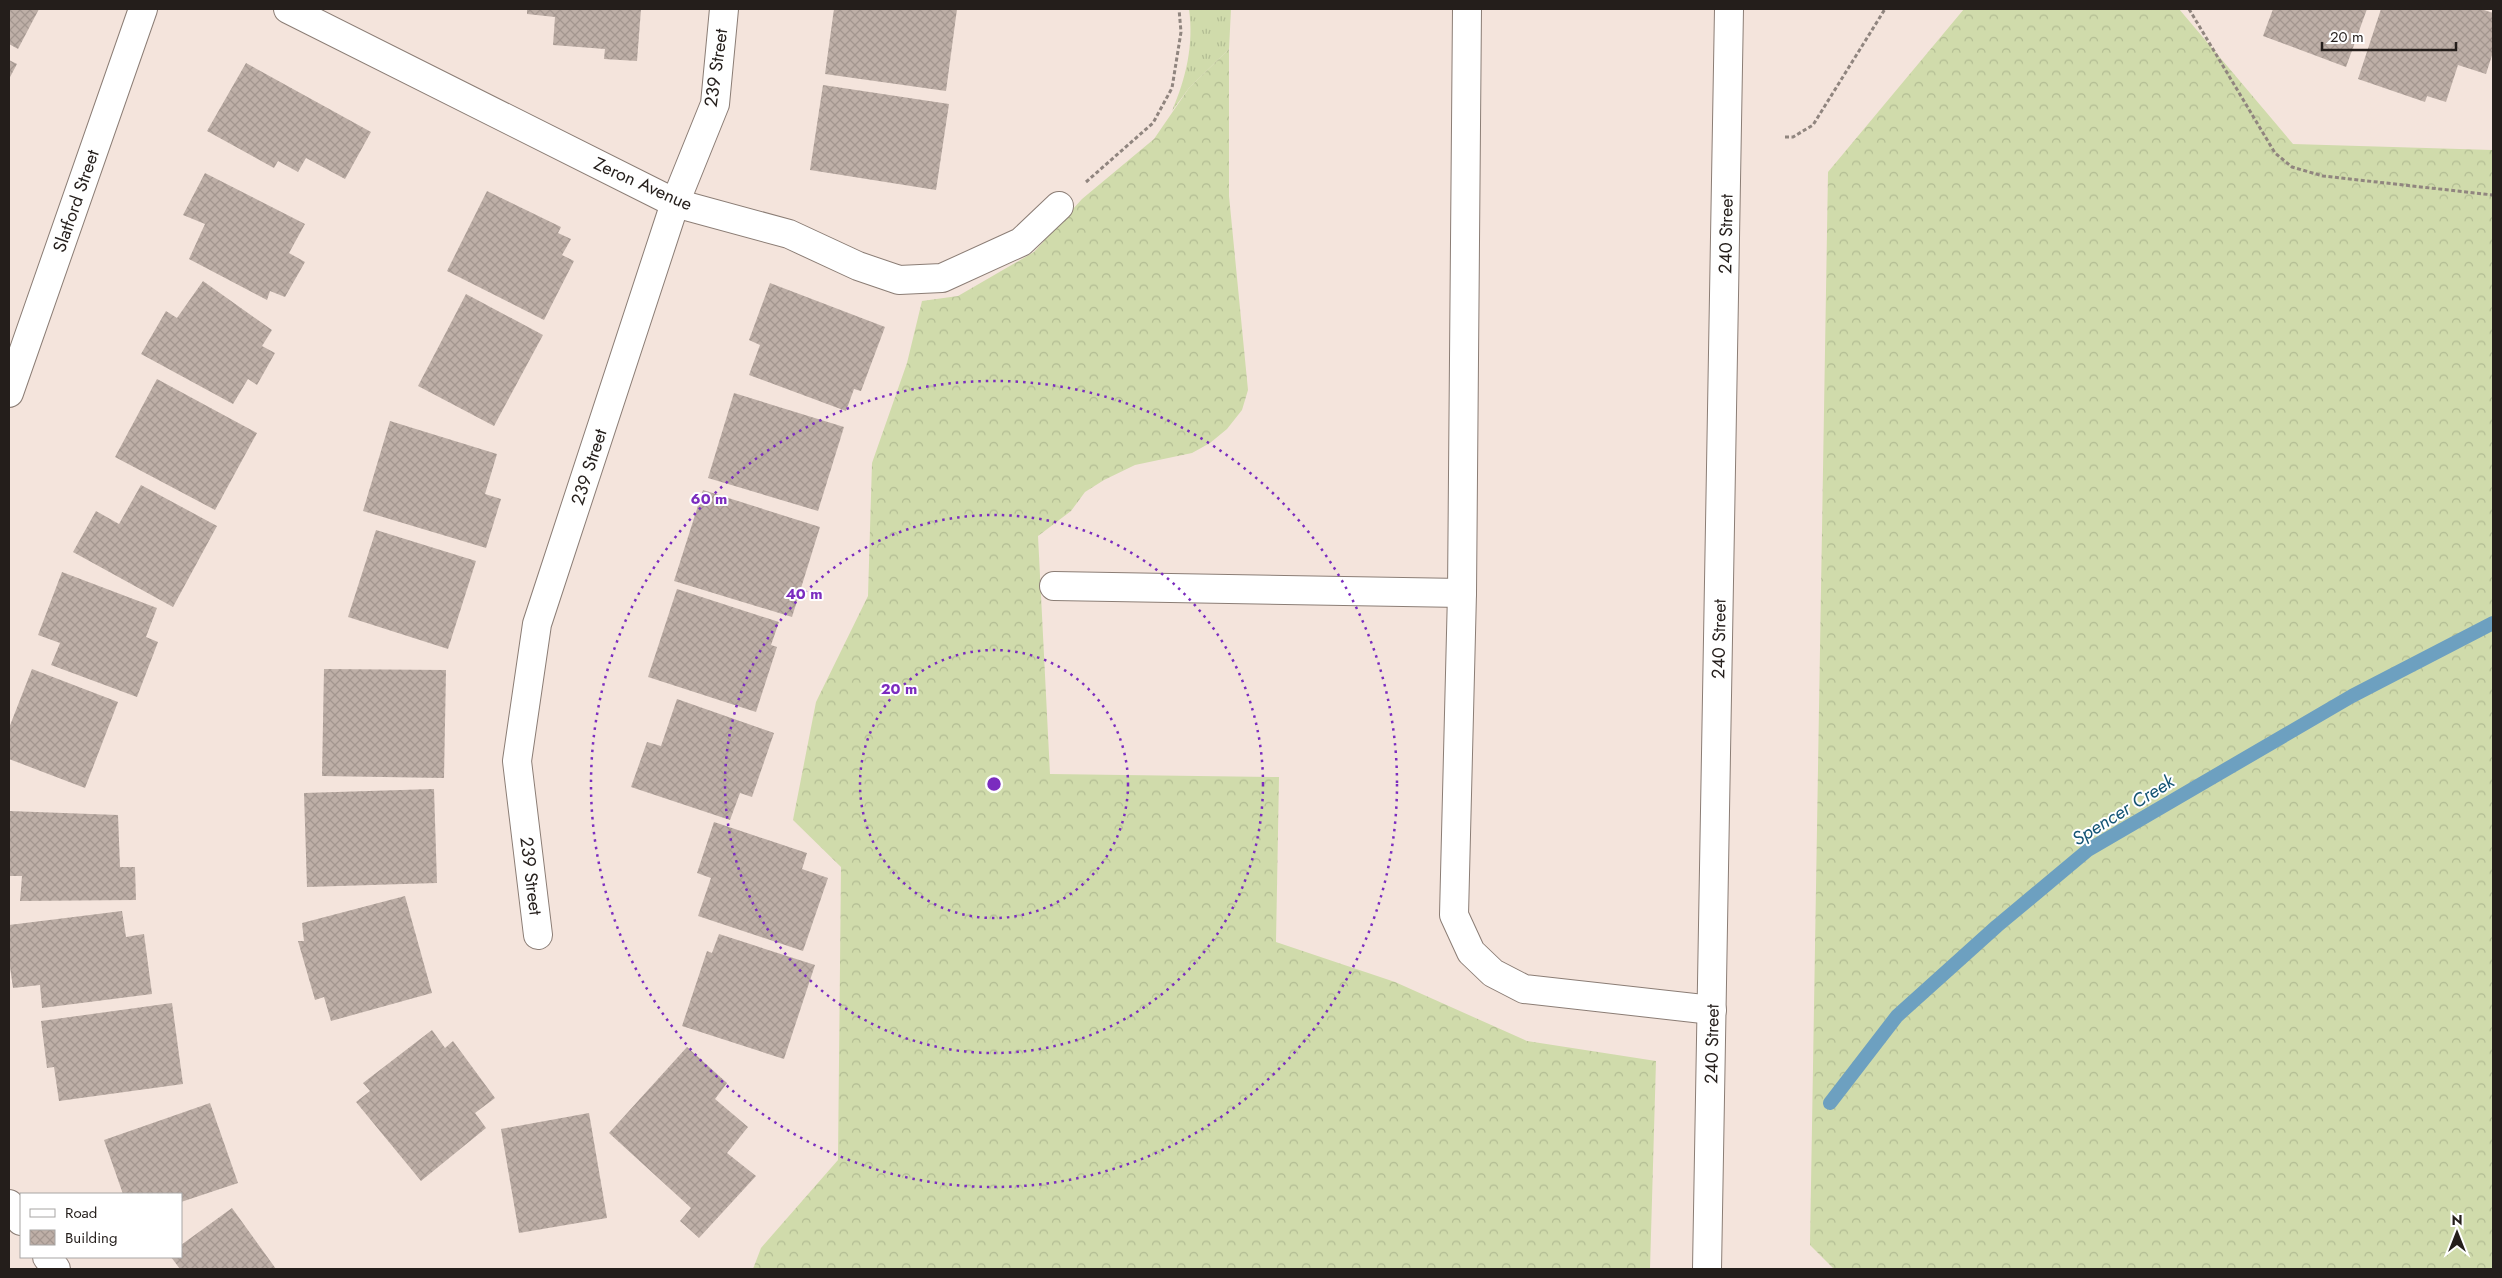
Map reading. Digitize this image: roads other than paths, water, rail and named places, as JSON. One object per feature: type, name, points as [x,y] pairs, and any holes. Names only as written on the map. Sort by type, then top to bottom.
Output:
[{"type":"street","name":"Slatford Street","points":[[9,393],[143,9]]},
{"type":"street","name":"Zeron Avenue","points":[[288,9],[676,203],[789,234],[858,266],[899,280],[942,278],[1021,242],[1059,206]]},
{"type":"street","name":"239 Street","points":[[538,935],[517,761],[537,624],[676,203],[715,104],[724,9]]},
{"type":"street","points":[[1467,9],[1462,592],[1454,915],[1471,952],[1493,973],[1524,989],[1712,1010]]},
{"type":"street","name":"240 Street","points":[[1707,1269],[1729,9]]},
{"type":"street","points":[[1054,586],[1462,592]]},
{"type":"street","points":[[9,1204],[20,1220]]},
{"type":"street","points":[[48,1258],[56,1269]]},
{"type":"waterway","name":"Spencer Creek","points":[[1830,1103],[1897,1016],[1997,926],[2088,850],[2352,696],[2493,623]]}]
